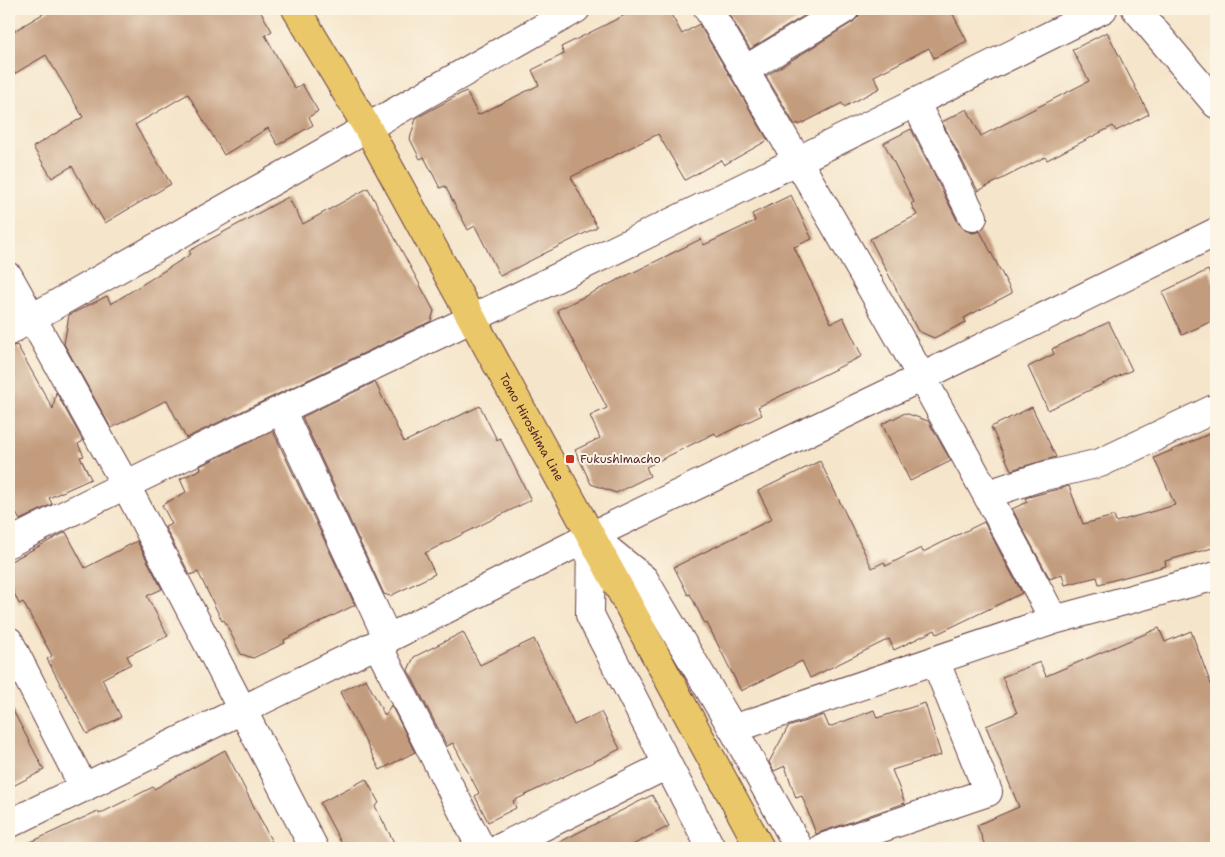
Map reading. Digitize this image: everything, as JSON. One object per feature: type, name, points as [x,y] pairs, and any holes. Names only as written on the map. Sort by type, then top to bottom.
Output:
[{"type":"main road","name":"Tomo Hiroshima Line","points":[[296,9],[367,127],[760,848]]},
{"type":"street","points":[[20,324],[576,9]]},
{"type":"street","points":[[708,9],[799,160],[922,377],[988,494],[1054,620]]},
{"type":"street","points":[[745,70],[845,9]]},
{"type":"street","points":[[9,543],[124,484],[472,319],[1103,9]]},
{"type":"street","points":[[1136,9],[1216,104]]},
{"type":"street","points":[[915,102],[973,217]]},
{"type":"street","points":[[9,824],[383,642],[591,536],[922,377],[1216,232]]},
{"type":"street","points":[[9,277],[20,324],[124,484],[314,848]]},
{"type":"street","points":[[988,494],[1040,477],[1100,463],[1216,408]]},
{"type":"street","points":[[281,410],[383,642],[481,848]]},
{"type":"street","points":[[591,536],[644,579],[733,729],[798,848]]},
{"type":"street","points":[[591,536],[590,615],[711,848]]},
{"type":"street","points":[[733,729],[1054,620],[1216,576]]},
{"type":"street","points":[[9,641],[84,788]]},
{"type":"street","points":[[822,848],[988,792],[935,660]]},
{"type":"street","points":[[500,848],[667,765]]},
{"type":"building","points":[[51,9],[259,9],[272,31],[265,35],[295,89],[302,84],[318,111],[309,117],[313,125],[278,145],[268,128],[224,155],[188,94],[135,125],[171,184],[105,223],[72,166],[52,178],[33,147],[83,117],[46,55],[9,77],[9,34]]},
{"type":"building","points":[[637,9],[668,9],[682,34],[699,24],[768,140],[724,165],[721,160],[685,180],[658,134],[571,177],[597,227],[500,276],[475,226],[468,230],[445,186],[440,188],[424,157],[420,159],[410,139],[416,118],[466,91],[478,115],[539,85],[532,70],[564,54],[561,47]]},
{"type":"building","points":[[726,9],[815,9],[750,49]]},
{"type":"building","points":[[861,9],[950,9],[967,41],[934,58],[929,48],[874,76],[880,88],[844,107],[842,103],[799,125],[798,123],[795,125],[766,76],[853,22],[858,17]]},
{"type":"building","points":[[1107,32],[1149,114],[1116,131],[1113,126],[1047,160],[1045,157],[978,191],[942,122],[967,109],[981,136],[1089,81],[1072,50]]},
{"type":"building","points":[[911,129],[959,224],[965,230],[973,233],[980,231],[1012,293],[964,318],[966,322],[934,338],[918,331],[870,239],[917,215],[911,204],[914,202],[884,143]]},
{"type":"building","points":[[368,188],[434,311],[431,321],[186,438],[167,400],[111,428],[64,344],[69,315],[107,296],[111,304],[191,254],[189,251],[288,197],[303,224]]},
{"type":"building","points":[[791,195],[812,239],[794,247],[831,323],[843,317],[862,356],[758,407],[762,415],[717,437],[715,433],[646,467],[650,476],[616,493],[591,484],[575,450],[600,438],[590,416],[607,408],[557,310],[701,239],[704,245],[755,221],[752,214]]},
{"type":"building","points":[[1208,270],[1216,288],[1216,319],[1182,335],[1162,292]]},
{"type":"building","points":[[1109,322],[1132,370],[1048,410],[1028,367],[1054,354],[1052,349]]},
{"type":"building","points":[[17,345],[53,409],[56,392],[83,441],[78,444],[84,456],[80,457],[91,479],[49,498],[52,504],[20,520],[9,501],[9,347]]},
{"type":"building","points":[[375,382],[404,442],[480,406],[497,440],[500,438],[531,500],[425,553],[435,574],[390,596],[384,594],[302,417]]},
{"type":"building","points":[[1032,407],[1056,457],[1011,470],[991,427]]},
{"type":"building","points":[[905,413],[928,421],[951,461],[910,481],[882,424]]},
{"type":"building","points":[[273,431],[355,605],[284,640],[285,643],[253,658],[241,654],[224,620],[222,621],[198,572],[190,575],[165,527],[172,524],[162,505],[186,492],[180,479],[201,469],[200,466]]},
{"type":"building","points":[[1216,431],[1216,547],[1165,561],[1166,566],[1099,584],[1097,577],[1065,585],[1062,574],[1050,579],[1012,509],[1027,502],[1025,498],[1069,486],[1083,524],[1114,516],[1116,522],[1175,505],[1154,458]]},
{"type":"building","points":[[820,461],[872,568],[884,562],[886,566],[921,548],[923,552],[984,522],[1022,593],[937,634],[935,630],[894,650],[889,639],[810,678],[802,661],[741,691],[707,623],[705,624],[674,567],[772,519],[758,491]]},
{"type":"building","points":[[66,532],[85,568],[137,541],[162,589],[147,596],[168,636],[127,656],[131,664],[102,679],[121,717],[87,734],[47,659],[52,656],[23,602],[19,604],[9,582],[9,562]]},
{"type":"building","points":[[1159,628],[1165,642],[1191,631],[1216,698],[1216,848],[986,848],[977,825],[1019,807],[986,726],[1017,713],[1002,677],[1040,662],[1046,676]]},
{"type":"building","points":[[463,632],[480,665],[534,639],[574,725],[601,712],[620,749],[513,801],[516,808],[488,822],[475,796],[479,793],[453,743],[447,746],[408,670],[414,657]]},
{"type":"building","points":[[366,679],[385,716],[391,705],[415,752],[380,770],[340,692]]},
{"type":"building","points":[[9,703],[44,770],[9,788]]},
{"type":"building","points":[[925,703],[941,755],[892,770],[905,803],[816,834],[802,796],[796,798],[785,766],[774,771],[769,762],[788,727],[824,715],[829,727],[874,710],[877,718]]},
{"type":"building","points":[[225,750],[275,848],[18,848],[98,811],[99,814],[153,787],[154,789]]},
{"type":"building","points":[[366,779],[379,803],[375,806],[397,848],[344,848],[320,803]]},
{"type":"building","points":[[652,795],[669,826],[627,848],[548,848]]},
{"type":"place","name":"Fukushimacho","points":[[570,459]]}]
